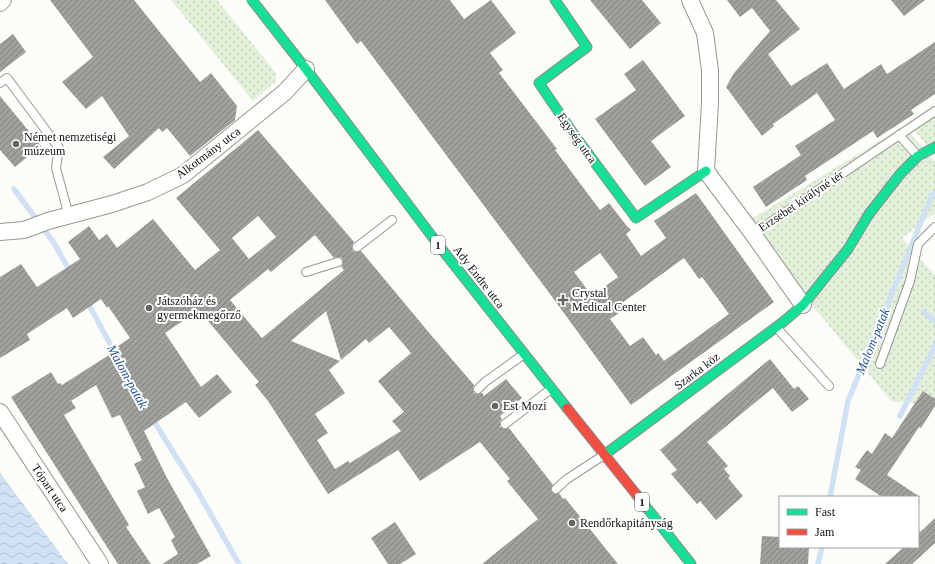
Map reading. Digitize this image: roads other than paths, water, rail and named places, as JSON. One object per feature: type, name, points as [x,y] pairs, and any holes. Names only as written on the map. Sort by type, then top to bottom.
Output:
[{"type":"street","name":"Ady Endre utca","points":[[252,0],[435,240],[691,564]]},
{"type":"street","name":"Egység utca","points":[[556,0],[587,47],[539,83],[575,136],[636,218],[706,171]]},
{"type":"street","points":[[690,0],[705,33],[710,70],[710,103],[706,171],[753,234]]},
{"type":"street","name":"Alkotmány utca","points":[[0,232],[24,230],[112,204],[148,192],[183,175],[285,92],[306,69]]},
{"type":"street","points":[[803,305],[848,249],[869,214],[901,172],[918,156],[935,147]]},
{"type":"street","name":"Erzsébet királyné tér","points":[[753,234],[803,305]]},
{"type":"street","name":"Szarka köz","points":[[604,455],[776,327],[803,305]]},
{"type":"street","name":"Tópart utca","points":[[0,412],[100,564]]},
{"type":"lane","points":[[0,83],[7,78],[60,148],[56,168],[69,216]]},
{"type":"lane","name":"Erzsébet királyné tér","points":[[753,234],[935,111]]},
{"type":"lane","points":[[899,135],[918,156]]},
{"type":"lane","points":[[357,247],[392,220]]},
{"type":"lane","points":[[880,364],[910,281],[918,244],[935,227]]},
{"type":"lane","points":[[306,272],[338,262]]},
{"type":"lane","points":[[776,327],[829,386]]},
{"type":"lane","points":[[478,389],[485,382],[525,354]]},
{"type":"lane","points":[[505,424],[552,388]]},
{"type":"lane","points":[[556,489],[567,479],[604,455]]},
{"type":"water","points":[[0,473],[68,564],[0,564]]},
{"type":"waterway","name":"Malom-patak","points":[[14,189],[54,243],[71,273]]},
{"type":"waterway","name":"Malom-patak","points":[[830,496],[848,401],[932,195],[935,193]]},
{"type":"waterway","name":"Malom-patak","points":[[87,301],[117,357]]},
{"type":"waterway","points":[[924,312],[935,321]]},
{"type":"waterway","points":[[900,416],[935,346]]},
{"type":"waterway","name":"Malom-patak","points":[[152,418],[198,492],[239,564]]},
{"type":"waterway","name":"Malom-patak","points":[[818,564],[822,548]]},
{"type":"place","name":"Német nemzetiségi múzeum","points":[[16,144]]},
{"type":"place","name":"Crystal Medical Center","points":[[563,300]]},
{"type":"place","name":"Játszóház és gyermekmegőrző","points":[[149,308]]},
{"type":"place","name":"Est Mozi","points":[[495,406]]},
{"type":"place","name":"Rendőrkapitányság","points":[[572,523]]}]
